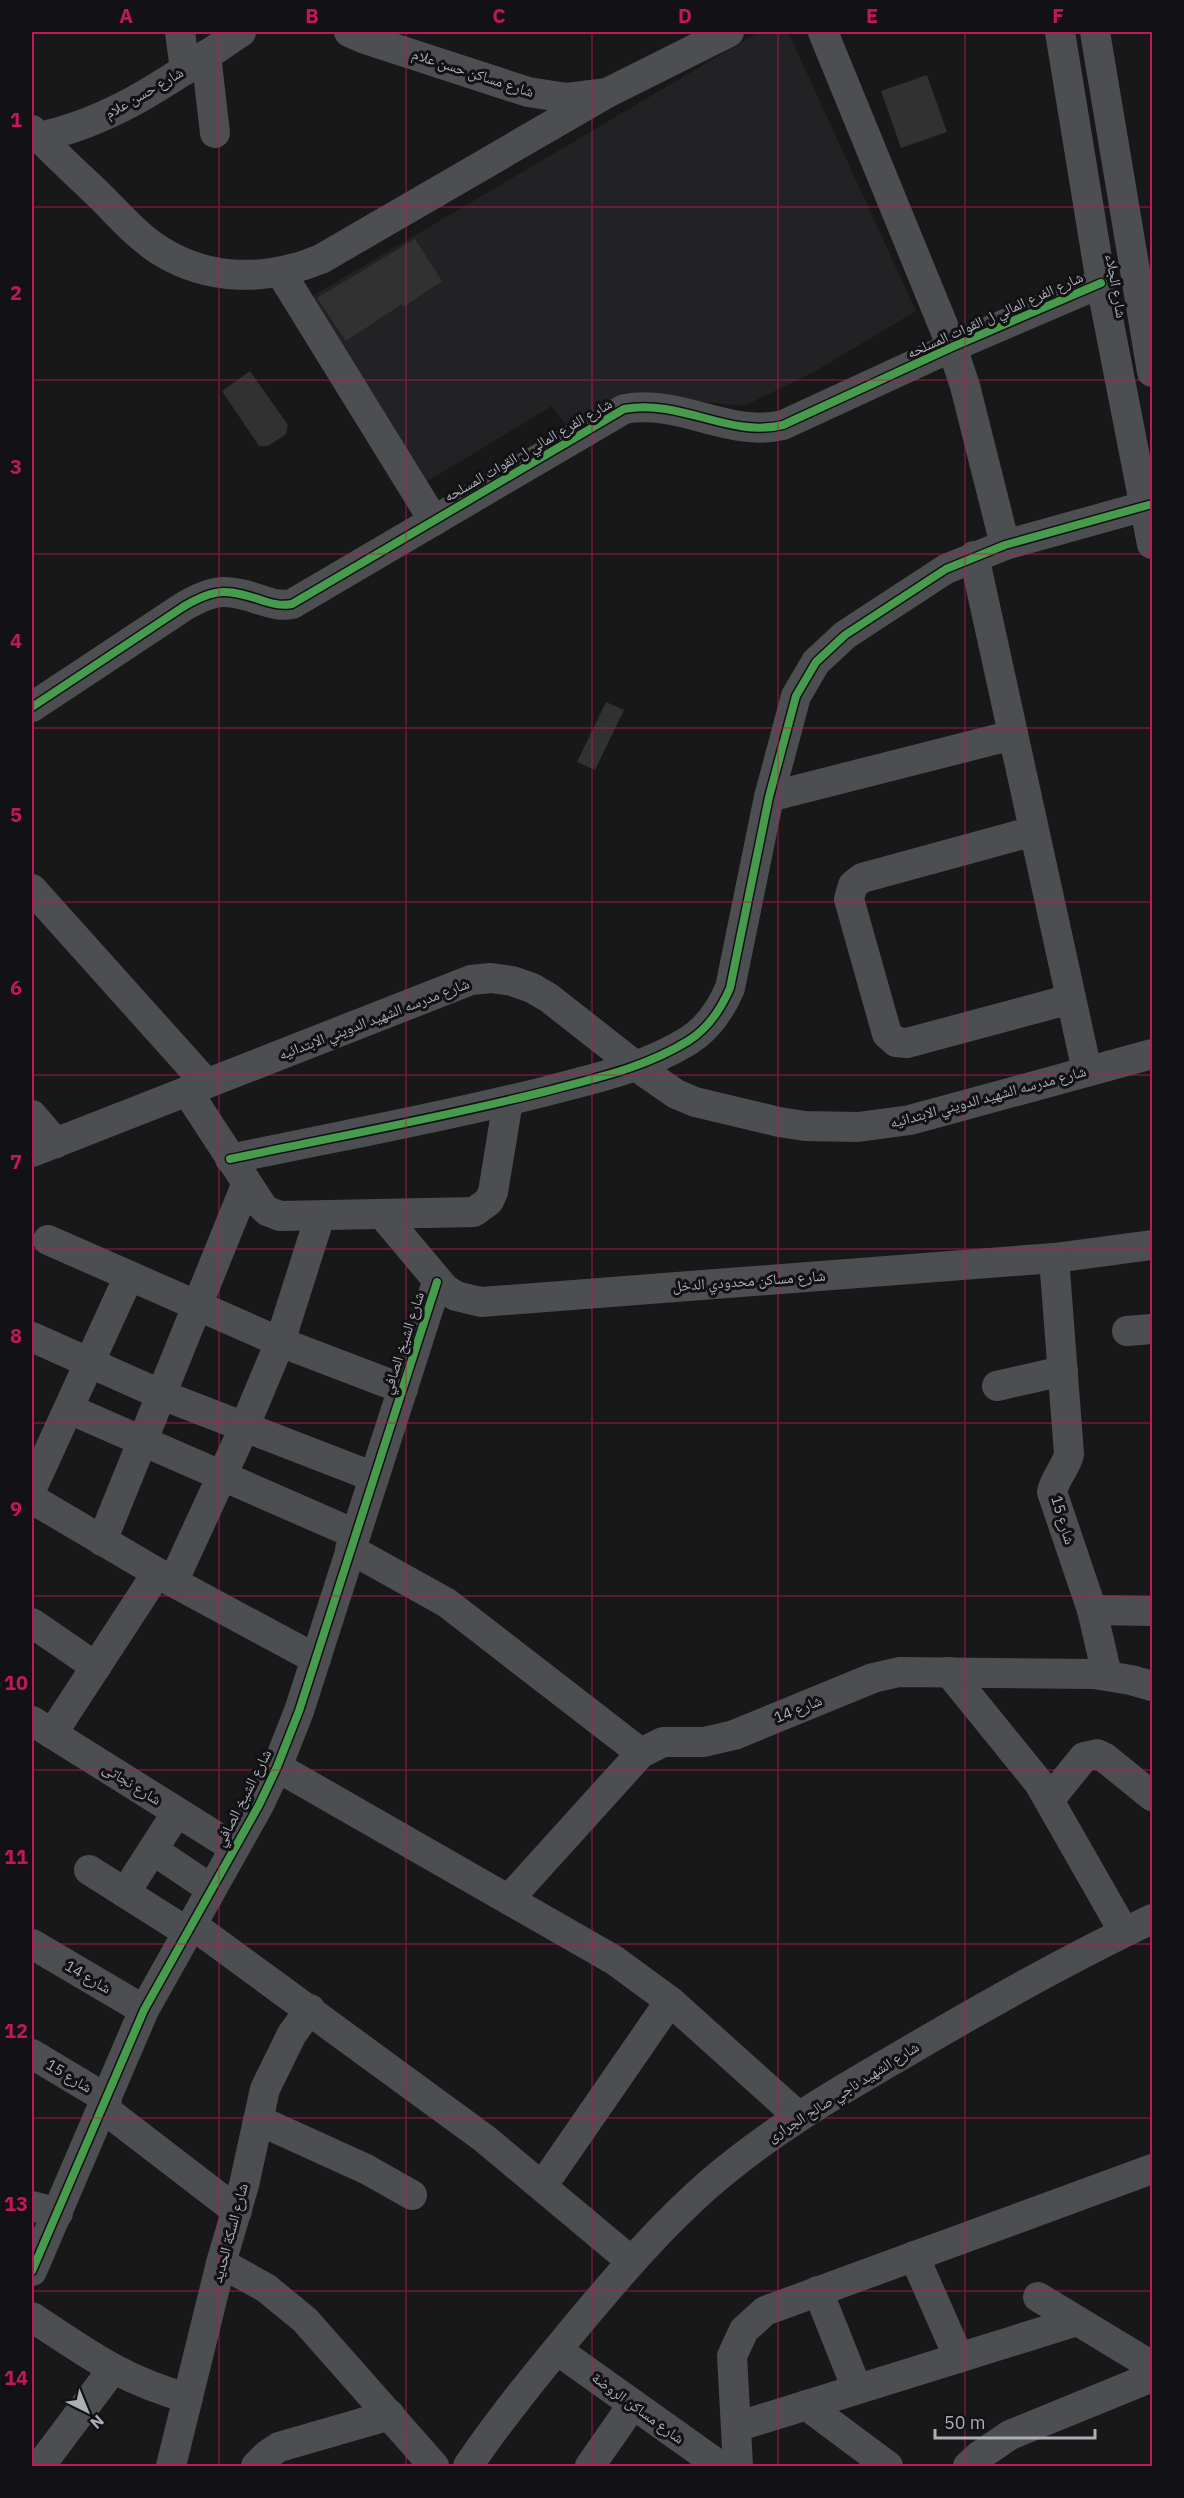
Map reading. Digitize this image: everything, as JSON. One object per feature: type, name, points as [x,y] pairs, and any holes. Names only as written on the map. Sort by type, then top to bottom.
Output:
[{"type":"street","points":[[180,32],[195,62],[215,134]]},
{"type":"street","name":"شارع حسن علام","points":[[35,134],[65,132],[116,111],[241,32]]},
{"type":"street","name":"شارع مساكن حسن علام","points":[[349,32],[364,39],[528,92],[567,98],[607,93],[729,32]]},
{"type":"street","points":[[823,32],[952,348],[965,386],[1005,545]]},
{"type":"street","name":"شارع الجلاء","points":[[1060,32],[1101,283],[1149,505],[1152,544]]},
{"type":"street","name":"شارع الجلاء","points":[[1095,32],[1152,372]]},
{"type":"street","points":[[35,134],[139,234],[159,250],[181,262],[230,275],[256,276],[281,273],[321,259],[607,93]]},
{"type":"street","points":[[281,273],[434,521]]},
{"type":"street","name":"شارع الفرع المالي ل القوات المسلحه","points":[[32,707],[183,607],[209,593],[233,591],[281,606],[292,604],[624,410],[645,406],[664,407],[743,427],[768,428],[799,419],[952,348],[1101,283]]},
{"type":"street","points":[[230,1159],[508,1101],[637,1067],[690,1040],[708,1025],[722,1006],[733,974],[769,797],[796,696],[816,662],[845,635],[946,569],[1005,545],[1149,505]]},
{"type":"street","points":[[974,556],[1087,1071]]},
{"type":"street","points":[[769,797],[1013,735]]},
{"type":"street","points":[[1034,831],[862,878],[853,885],[849,898],[887,1034],[896,1042],[907,1043],[1071,999]]},
{"type":"street","points":[[32,889],[196,1087],[230,1159],[262,1206],[273,1215],[474,1212],[483,1208],[493,1192],[508,1101]]},
{"type":"street","name":"شارع مدرسه الشهيد الدويني الابتدائيه","points":[[44,1148],[471,980],[491,978],[532,987],[659,1084],[695,1102],[779,1122],[832,1128],[884,1125],[910,1120],[1152,1053]]},
{"type":"street","points":[[32,1115],[44,1148]]},
{"type":"street","points":[[102,1541],[199,1306],[246,1185]]},
{"type":"street","name":"شارع مساكن محدودي الدخل","points":[[382,1214],[437,1282],[456,1296],[481,1302],[1054,1258],[1152,1245]]},
{"type":"street","points":[[42,1728],[96,1667],[165,1578],[222,1476],[280,1341],[320,1216]]},
{"type":"street","points":[[48,1240],[280,1341],[403,1389]]},
{"type":"street","name":"شارع 15","points":[[1054,1258],[1069,1454],[1067,1463],[1054,1481],[1052,1492],[1092,1610],[1107,1675]]},
{"type":"street","points":[[32,1488],[129,1276]]},
{"type":"street","name":"شارع الشيخ الصافي","points":[[32,2271],[45,2209],[105,2103],[144,2010],[259,1804],[277,1767],[315,1659],[437,1282]]},
{"type":"street","points":[[32,1337],[162,1395],[374,1477]]},
{"type":"street","points":[[997,1386],[1063,1371]]},
{"type":"street","points":[[69,1408],[222,1476],[353,1542],[447,1603],[641,1753]]},
{"type":"street","points":[[32,1499],[165,1578],[315,1659]]},
{"type":"street","points":[[1092,1610],[1152,1611]]},
{"type":"street","points":[[32,1623],[96,1667]]},
{"type":"street","points":[[949,1672],[1020,1757],[1050,1799],[1125,1932]]},
{"type":"street","name":"شارع 14","points":[[509,1899],[641,1753],[663,1742],[704,1742],[734,1735],[886,1674],[949,1672],[1107,1675],[1152,1686]]},
{"type":"street","name":"شارع نجاتى","points":[[42,1728],[233,1847]]},
{"type":"street","points":[[1050,1799],[1084,1758],[1097,1754],[1152,1796]]},
{"type":"street","points":[[277,1767],[614,1960],[669,2001],[798,2116]]},
{"type":"street","points":[[125,1893],[177,1812]]},
{"type":"street","points":[[153,1850],[211,1889]]},
{"type":"street","points":[[89,1870],[125,1893],[189,1928],[310,2009],[485,2139],[631,2261]]},
{"type":"street","name":"شارع الشهيد ناجي صالح الجرارى","points":[[468,2466],[520,2394],[631,2261],[669,2220],[710,2183],[798,2116],[1023,1985],[1152,1919]]},
{"type":"street","name":"شارع 14","points":[[32,1944],[144,2010]]},
{"type":"street","points":[[543,2186],[669,2001]]},
{"type":"street","name":"شارع السكة الحديد","points":[[171,2466],[266,2089],[278,2061],[310,2009]]},
{"type":"street","name":"شارع 15","points":[[33,2057],[105,2103],[237,2211]]},
{"type":"street","points":[[258,2120],[366,2169],[412,2195]]},
{"type":"street","points":[[738,2466],[732,2356],[736,2342],[754,2319],[765,2311],[1152,2169]]},
{"type":"street","points":[[914,2256],[959,2358]]},
{"type":"street","points":[[221,2264],[266,2288],[288,2304],[434,2466]]},
{"type":"street","points":[[818,2291],[857,2389]]},
{"type":"street","points":[[1038,2297],[1152,2366]]},
{"type":"street","points":[[32,2317],[112,2370],[138,2382],[188,2398]]},
{"type":"street","points":[[736,2427],[1077,2321]]},
{"type":"street","name":"شارع مساكن الروضة","points":[[557,2350],[720,2466]]},
{"type":"street","points":[[40,2466],[112,2370]]},
{"type":"street","points":[[968,2466],[1010,2435],[1152,2377]]},
{"type":"street","points":[[590,2466],[633,2404]]},
{"type":"street","points":[[806,2405],[855,2457],[888,2466]]},
{"type":"street","points":[[256,2466],[267,2455],[279,2448],[390,2415]]},
{"type":"shaded area","points":[[759,32],[788,32],[916,311],[814,372],[744,406],[621,393],[566,425],[552,406],[423,484],[304,301]]},
{"type":"building","points":[[927,75],[947,132],[901,148],[881,91]]},
{"type":"building","points":[[415,239],[442,281],[346,341],[317,298]]},
{"type":"building","points":[[250,371],[288,425],[286,434],[268,446],[259,446],[222,391]]},
{"type":"building","points":[[606,702],[624,710],[595,770],[577,762]]},
{"type":"cycle path","points":[[32,707],[183,607],[205,596],[232,592],[274,604],[292,604],[624,409],[646,407],[666,409],[743,427],[763,428],[783,425],[952,347],[1101,283]]},
{"type":"cycle path","points":[[230,1159],[543,1092],[636,1066],[688,1041],[714,1018],[730,988],[769,797],[796,696],[816,662],[845,635],[946,569],[1005,545],[1152,504]]},
{"type":"cycle path","points":[[32,2271],[144,2010],[259,1805],[277,1767],[299,1711],[437,1282]]}]
